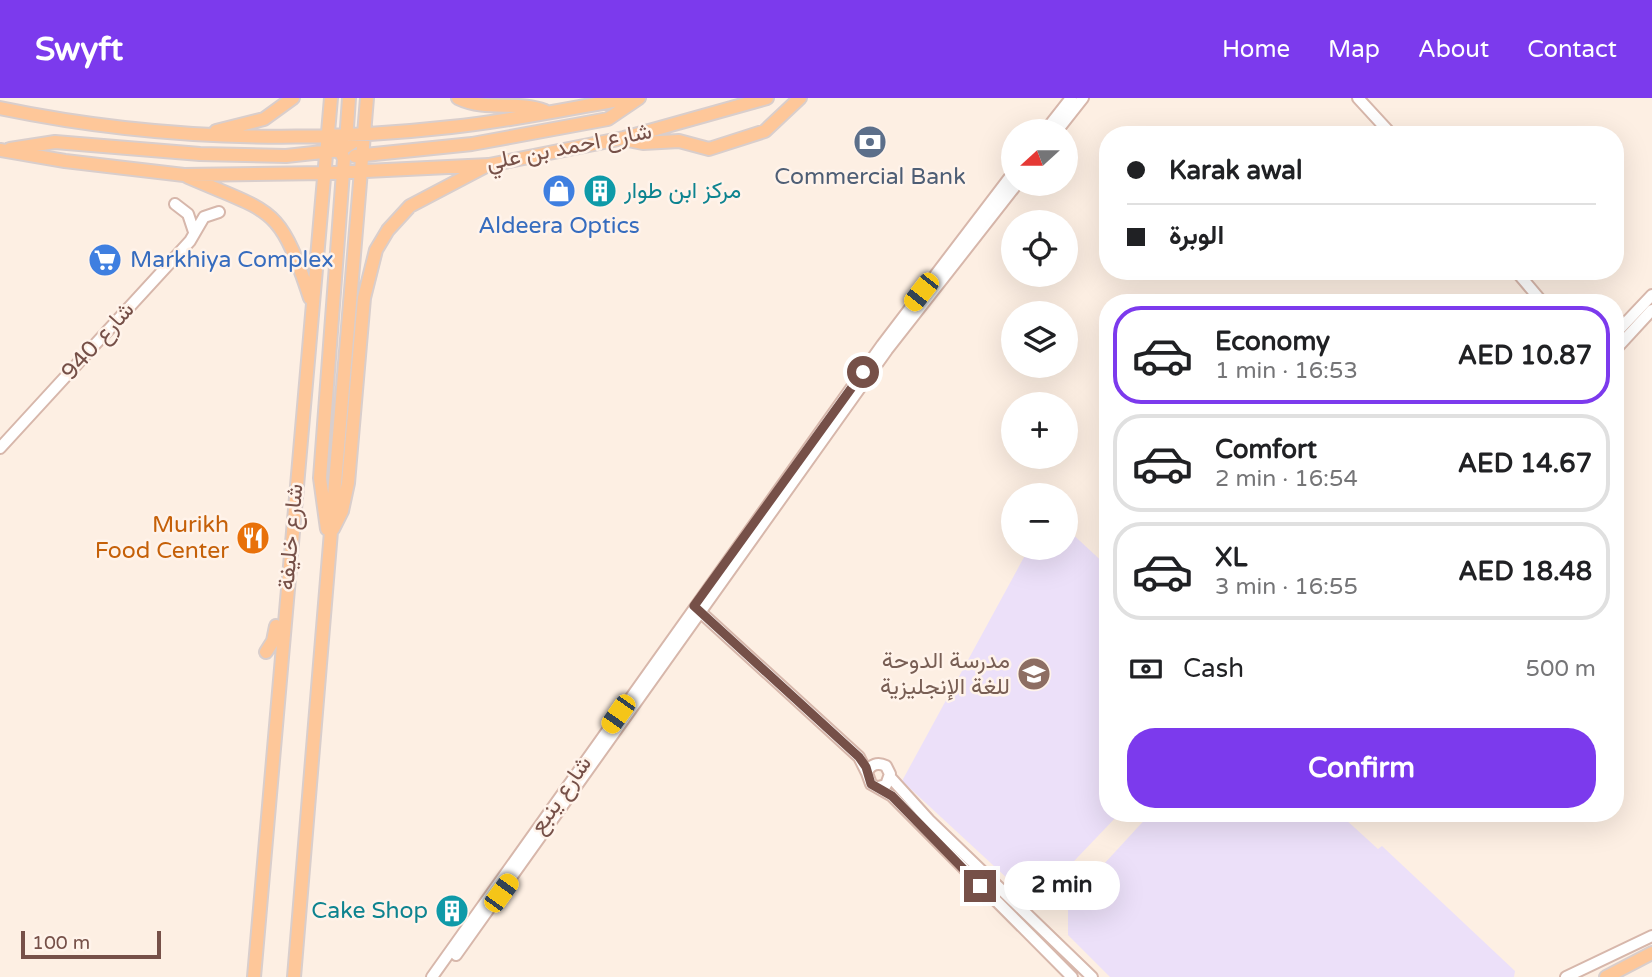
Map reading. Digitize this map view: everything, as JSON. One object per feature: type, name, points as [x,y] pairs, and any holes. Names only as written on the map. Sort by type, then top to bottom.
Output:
[{"type":"main road","points":[[181,134],[239,127],[271,115],[293,98]]},
{"type":"main road","name":"شارع خليفة","points":[[254,977],[331,98]]},
{"type":"main road","points":[[329,536],[320,478],[349,98]]},
{"type":"main road","name":"شارع خليفة","points":[[294,977],[329,536],[340,457],[367,98]]},
{"type":"main road","points":[[458,98],[479,106],[528,106],[549,112]]},
{"type":"main road","name":"شارع احمد بن علي","points":[[184,175],[325,173],[365,134],[449,128],[630,98]]},
{"type":"main road","points":[[3,150],[55,142],[200,154],[363,155],[472,144],[608,119],[639,98]]},
{"type":"main road","name":"شارع احمد بن علي","points":[[362,171],[489,165],[624,138],[768,98]]},
{"type":"main road","points":[[624,138],[643,143],[685,142],[709,149],[765,131],[800,98]]},
{"type":"main road","points":[[0,108],[122,129],[181,134],[244,137],[328,135],[362,171]]},
{"type":"main road","points":[[3,150],[65,161],[184,175],[248,200],[275,220],[291,245],[312,304]]},
{"type":"main road","points":[[329,536],[342,511],[348,483],[364,298],[376,250],[388,230],[410,206],[489,165]]},
{"type":"main road","points":[[266,652],[273,641],[290,546]]},
{"type":"main road","points":[[1606,977],[1652,953]]},
{"type":"street","points":[[1054,119],[1071,98]]},
{"type":"street","points":[[1066,119],[1083,98]]},
{"type":"street","points":[[1358,98],[1384,126]]},
{"type":"street","name":"شارع ينبع","points":[[441,977],[466,935],[906,312],[1001,189]]},
{"type":"street","name":"شارع ينبع","points":[[432,977],[466,935],[688,631],[697,610],[887,351],[1008,196]]},
{"type":"street","points":[[174,204],[188,214],[194,232]]},
{"type":"street","name":"شارع 940","points":[[0,448],[190,241],[204,217],[219,212]]},
{"type":"street","points":[[1524,280],[1535,294]]},
{"type":"street","points":[[1624,325],[1652,295]]},
{"type":"street","points":[[1624,340],[1652,310]]},
{"type":"street","points":[[697,610],[859,757],[870,769],[871,784],[892,796],[1072,977]]},
{"type":"street","points":[[688,631],[717,628]]},
{"type":"street","points":[[870,769],[886,766],[890,778],[922,813],[1092,977]]},
{"type":"street","points":[[878,787],[886,785],[890,778]]},
{"type":"street","points":[[1566,977],[1652,936]]},
{"type":"shaded area","name":"مدرسة الدوحة للغة الإنجليزية","points":[[1078,539],[1099,559],[1099,822],[1111,822],[1034,903],[902,781],[1022,560],[1078,560]]},
{"type":"shaded area","points":[[1143,822],[1348,822],[1378,849],[1382,846],[1515,971],[1514,977],[1110,977],[1068,935],[1068,903]]},
{"type":"place","name":"Commercial Bank","points":[[870,142]]},
{"type":"place","name":"Aldeera Optics","points":[[559,191]]},
{"type":"place","name":"مركز ابن طوار","points":[[600,191]]},
{"type":"place","name":"Markhiya Complex","points":[[105,260]]},
{"type":"place","name":"Murikh Food Center","points":[[253,538]]},
{"type":"place","name":"مدرسة الدوحة للغة الإنجليزية","points":[[1034,674]]},
{"type":"place","name":"Cake Shop","points":[[452,911]]},
{"type":"route","points":[[863,372],[694,606],[859,757],[866,767],[868,781],[892,796],[980,886]]}]
